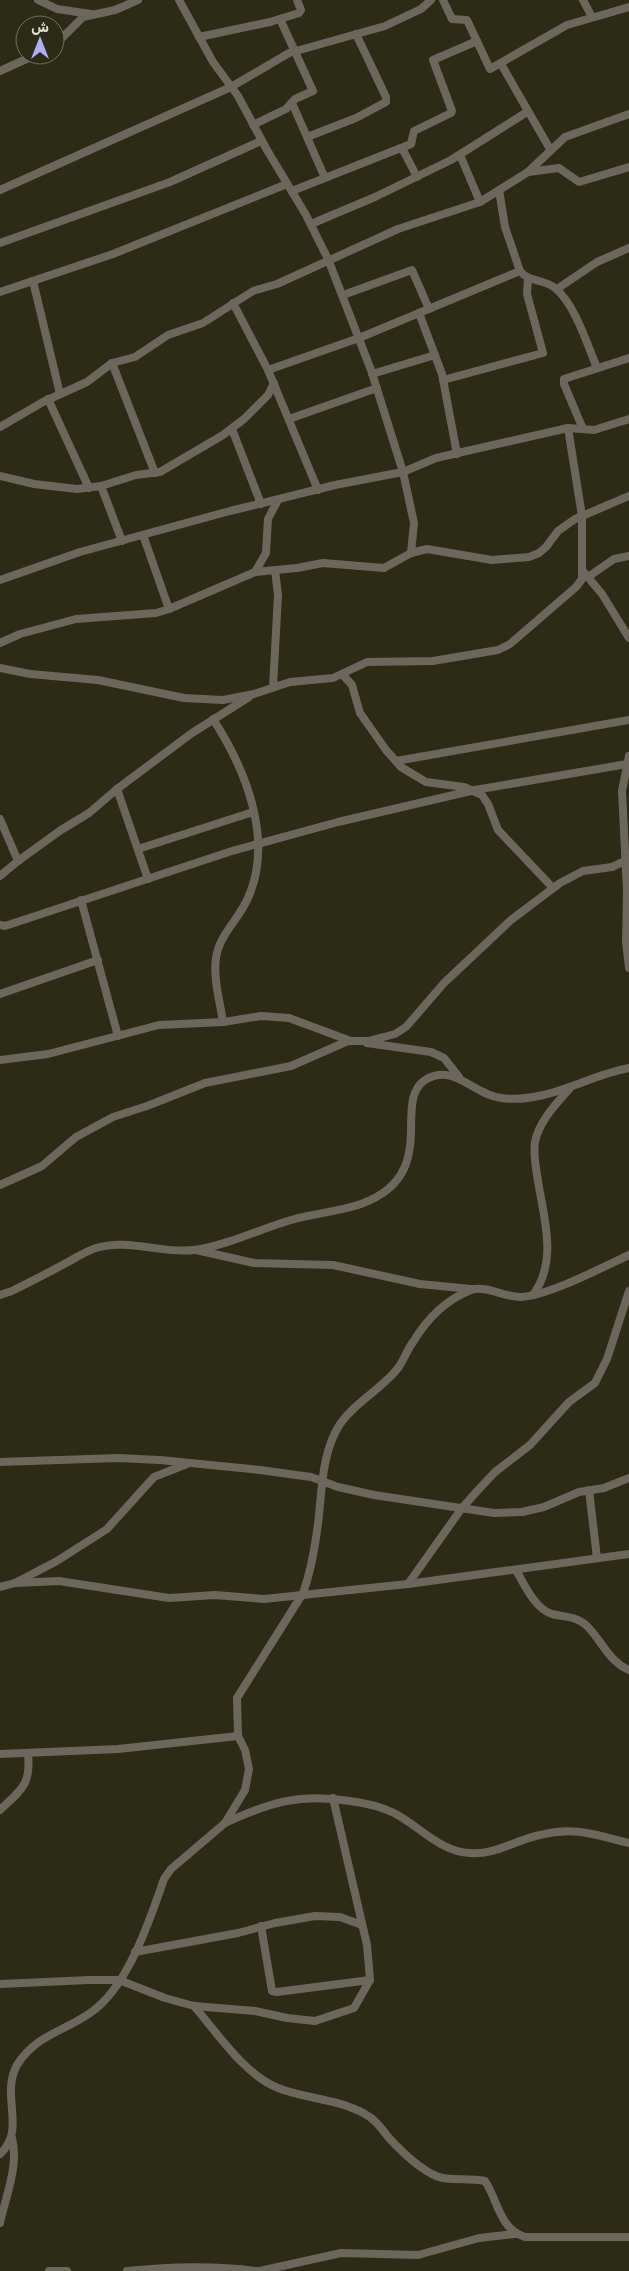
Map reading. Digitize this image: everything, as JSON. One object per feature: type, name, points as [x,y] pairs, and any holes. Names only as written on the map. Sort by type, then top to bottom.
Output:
[{"type":"street","points":[[38,0],[57,9],[92,14]]},
{"type":"street","points":[[65,34],[76,22],[92,14],[116,10],[138,0]]},
{"type":"street","points":[[179,0],[199,37],[254,125],[311,224],[328,259],[377,388],[403,472],[414,523],[411,552]]},
{"type":"street","points":[[199,37],[280,19],[300,12],[297,0]]},
{"type":"street","points":[[0,190],[231,87],[282,56],[403,18],[421,9],[431,0]]},
{"type":"street","points":[[443,0],[452,19],[467,20],[489,69],[568,25],[629,8]]},
{"type":"street","points":[[583,0],[592,17]]},
{"type":"street","points":[[254,125],[286,109],[313,90],[280,19]]},
{"type":"street","points":[[307,137],[356,118],[386,102],[386,97],[356,34]]},
{"type":"street","points":[[0,292],[113,254],[289,188],[326,178],[402,148],[412,142],[414,131],[452,112],[433,60],[477,42]]},
{"type":"street","points":[[0,71],[15,64]]},
{"type":"street","points":[[501,64],[550,149]]},
{"type":"street","points":[[292,103],[326,178]]},
{"type":"street","points":[[311,224],[417,177],[460,155],[527,112]]},
{"type":"street","points":[[0,427],[21,413],[48,399],[87,382],[112,363],[136,357],[168,335],[203,323],[253,291],[271,287],[328,259],[398,229],[480,202],[528,172],[550,149],[565,137],[629,114]]},
{"type":"street","points":[[0,243],[154,189],[262,141]]},
{"type":"street","points":[[402,148],[417,177]]},
{"type":"street","points":[[460,155],[480,202]]},
{"type":"street","points":[[528,172],[559,168],[579,182],[629,167]]},
{"type":"street","points":[[499,190],[505,227],[520,271],[528,278],[557,289],[576,319],[597,368]]},
{"type":"street","points":[[557,289],[597,262],[629,248]]},
{"type":"street","points":[[343,295],[412,270],[429,309]]},
{"type":"street","points":[[268,370],[359,338],[520,271]]},
{"type":"street","points":[[444,380],[543,353],[527,294],[528,278]]},
{"type":"street","points":[[33,281],[60,394]]},
{"type":"street","points":[[233,303],[268,370],[318,490]]},
{"type":"street","points":[[419,313],[444,380],[456,454]]},
{"type":"street","points":[[372,374],[434,355]]},
{"type":"street","points":[[583,429],[563,381],[566,378],[629,358]]},
{"type":"street","points":[[112,363],[155,472]]},
{"type":"street","points":[[0,476],[62,488],[89,488],[166,469],[232,428],[260,403],[274,384]]},
{"type":"street","points":[[289,419],[377,388]]},
{"type":"street","points":[[48,399],[89,488]]},
{"type":"street","points":[[0,580],[80,552],[260,504],[403,472],[428,461],[568,428],[598,430],[629,419]]},
{"type":"street","points":[[232,428],[260,504]]},
{"type":"street","points":[[0,668],[30,674],[98,680],[184,698],[223,700],[254,694],[290,682],[327,679],[367,662],[433,661],[502,648],[576,587],[582,579],[582,516],[568,428]]},
{"type":"street","points":[[101,486],[122,540]]},
{"type":"street","points":[[0,643],[20,634],[76,619],[156,612],[169,609],[256,572],[323,563],[384,568],[411,552],[427,549],[492,560],[529,556],[539,553],[563,526],[629,496]]},
{"type":"street","points":[[256,572],[266,552],[268,519],[278,500]]},
{"type":"street","points":[[143,535],[169,609]]},
{"type":"street","points":[[588,577],[614,559],[629,556]]},
{"type":"street","points":[[273,687],[278,595],[275,570]]},
{"type":"street","points":[[582,570],[602,594],[629,638]]},
{"type":"street","points":[[342,674],[352,685],[360,713],[396,762],[413,776],[426,782],[475,790],[482,795],[488,804],[498,830],[553,888]]},
{"type":"street","points":[[0,876],[61,830],[89,813],[117,789],[213,719],[254,694]]},
{"type":"street","points":[[213,719],[235,755],[250,795],[259,843],[255,879],[248,900],[220,941],[216,959],[223,1022]]},
{"type":"street","points":[[396,762],[629,720]]},
{"type":"street","points":[[629,756],[622,791],[627,859],[626,942],[629,968]]},
{"type":"street","points":[[0,925],[5,926],[259,843],[475,790],[627,764]]},
{"type":"street","points":[[117,789],[148,879]]},
{"type":"street","points":[[138,849],[253,812]]},
{"type":"street","points":[[0,819],[18,861]]},
{"type":"street","points":[[0,1185],[42,1166],[76,1137],[113,1116],[147,1106],[205,1083],[291,1066],[348,1041],[380,1039],[395,1034],[406,1027],[444,983],[511,920],[553,888],[576,873],[612,866],[627,859]]},
{"type":"street","points":[[81,900],[118,1036]]},
{"type":"street","points":[[0,994],[98,960]]},
{"type":"street","points":[[0,1060],[48,1054],[159,1025],[223,1022],[275,1016],[289,1018],[348,1041],[431,1052],[444,1058],[459,1077],[478,1091],[501,1098],[534,1097],[570,1088],[602,1074],[629,1068]]},
{"type":"street","points":[[194,1250],[292,1219],[360,1204],[383,1192],[393,1185],[407,1163],[411,1150],[415,1091],[425,1080],[440,1074],[459,1077]]},
{"type":"street","points":[[533,1295],[542,1283],[546,1271],[548,1253],[536,1169],[535,1144],[538,1132],[544,1121],[570,1088]]},
{"type":"street","points":[[0,1295],[12,1291],[94,1248],[119,1244],[167,1250],[194,1250],[254,1263],[334,1265],[420,1284],[474,1289],[519,1297],[533,1295],[584,1276],[629,1255]]},
{"type":"street","points":[[225,1823],[245,1790],[248,1780],[248,1760],[238,1736],[237,1698],[303,1593],[310,1576],[322,1480],[330,1444],[341,1422],[397,1369],[430,1317],[444,1304],[474,1289]]},
{"type":"street","points":[[408,1584],[462,1508],[495,1472],[547,1428],[568,1402],[595,1383],[605,1366],[626,1315],[629,1291]]},
{"type":"street","points":[[0,1462],[118,1458],[190,1463],[302,1476],[374,1495],[494,1513],[522,1512],[544,1507],[579,1492],[604,1488],[629,1478]]},
{"type":"street","points":[[0,1588],[15,1583],[57,1561],[107,1529],[154,1477],[190,1463]]},
{"type":"street","points":[[589,1490],[597,1558]]},
{"type":"street","points":[[15,1583],[60,1581],[169,1598],[222,1595],[264,1599],[303,1593],[408,1584],[629,1554]]},
{"type":"street","points":[[516,1570],[526,1589],[542,1609],[550,1614],[570,1617],[580,1621],[587,1626],[612,1658],[629,1670]]},
{"type":"street","points":[[0,1754],[118,1749],[238,1736]]},
{"type":"street","points":[[0,1810],[22,1790],[28,1777],[28,1753]]},
{"type":"street","points":[[0,2222],[10,2185],[14,2147],[9,2091],[11,2078],[21,2059],[36,2042],[90,2013],[105,2001],[120,1980],[134,1952],[164,1879],[171,1869],[225,1823],[250,1812],[289,1800],[305,1797],[333,1798],[370,1804],[394,1813],[434,1841],[468,1854],[483,1854],[537,1835],[570,1830],[599,1834],[629,1843]]},
{"type":"street","points":[[0,1984],[120,1980],[165,1998],[194,2006],[255,2011],[287,2018],[315,2021],[354,2008],[370,1980],[367,1945],[333,1798]]},
{"type":"street","points":[[134,1952],[238,1933],[261,1926],[315,1916],[340,1917],[362,1924]]},
{"type":"street","points":[[261,1926],[272,1990],[277,1992],[370,1980]]},
{"type":"street","points":[[194,2006],[237,2056],[263,2081],[279,2088],[345,2106],[366,2114],[404,2154],[435,2176],[471,2178],[485,2181],[493,2193],[496,2207],[515,2234]]},
{"type":"street","points":[[0,2154],[8,2147],[12,2138]]},
{"type":"street","points":[[260,2271],[341,2253],[418,2255],[479,2238],[515,2234],[525,2237],[629,2236]]},
{"type":"street","points":[[127,2271],[176,2266],[220,2267],[256,2271]]},
{"type":"street","points":[[49,2271],[67,2271]]}]
